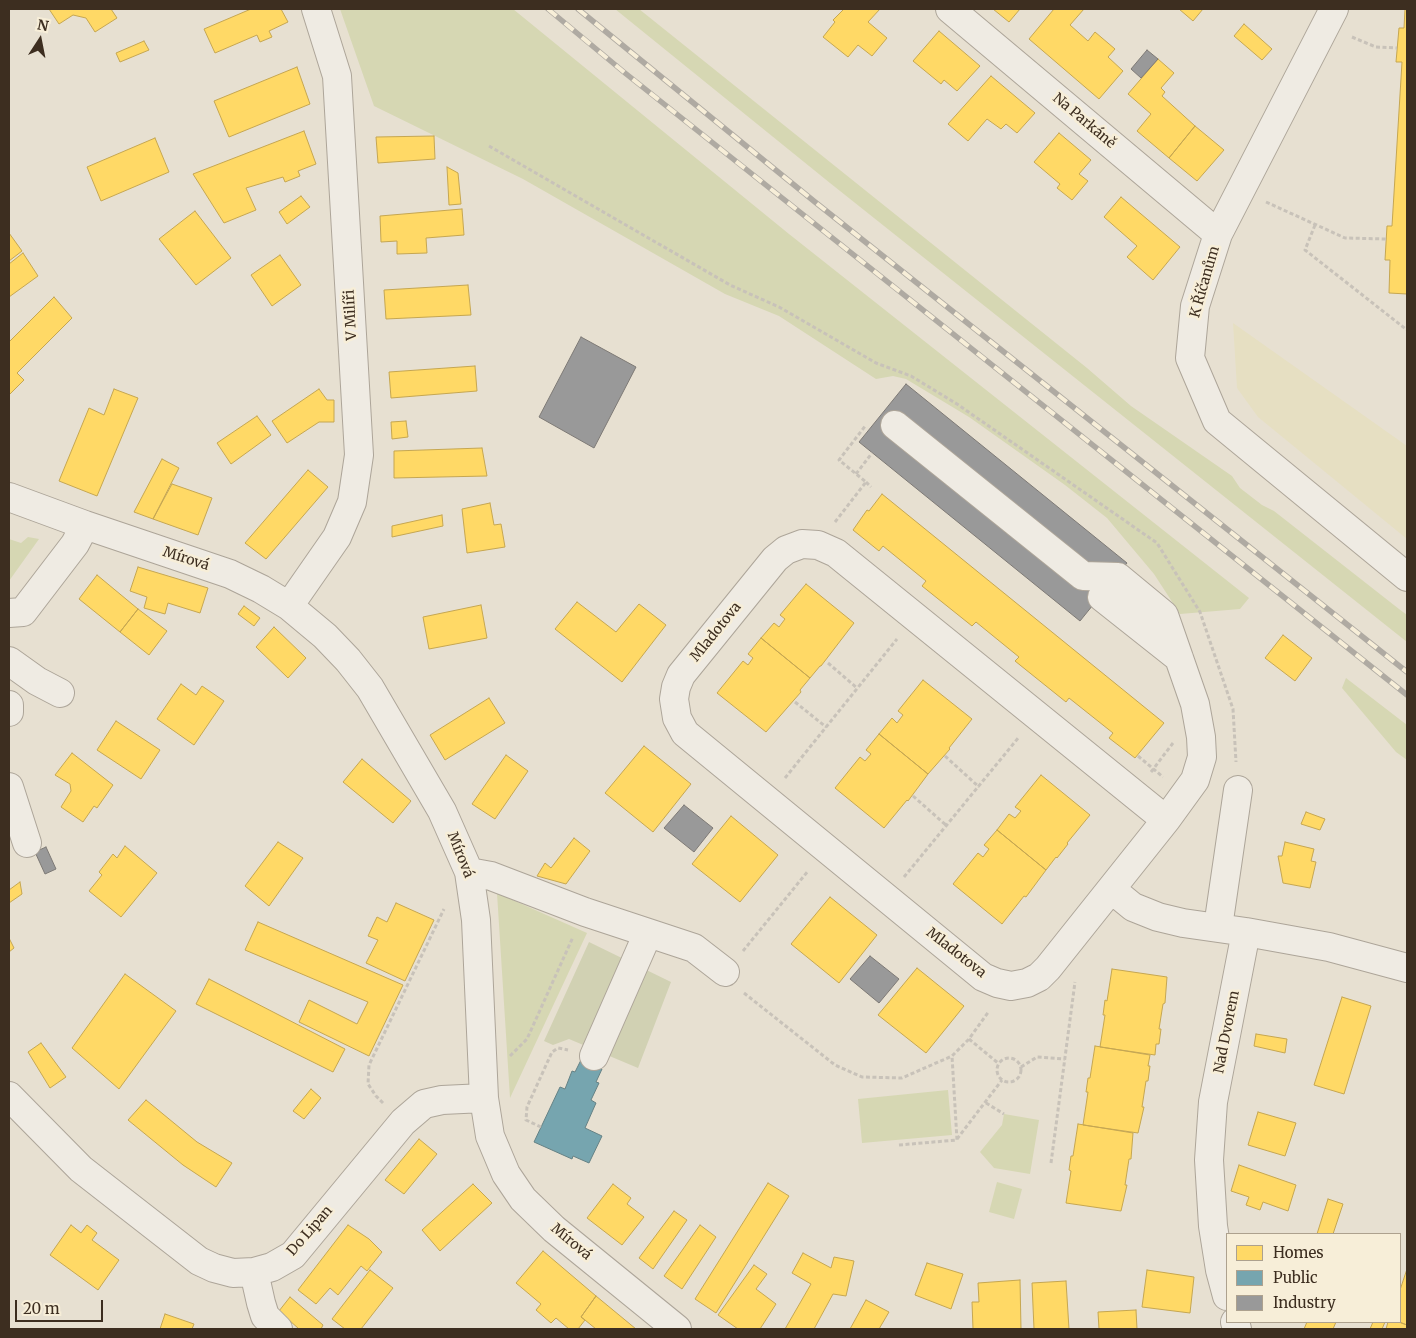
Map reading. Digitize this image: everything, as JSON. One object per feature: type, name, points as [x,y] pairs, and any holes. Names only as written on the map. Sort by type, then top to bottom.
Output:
[{"type":"street","name":"V Milíři","points":[[289,606],[337,537],[352,502],[359,455],[337,76],[316,9]]},
{"type":"street","name":"Na Parkáně","points":[[950,9],[1218,234]]},
{"type":"street","name":"K Říčanům","points":[[1330,17],[1218,234],[1195,306],[1190,358],[1217,420],[1407,577]]},
{"type":"street","name":"Mladotova","points":[[818,545],[802,544],[786,550],[775,559],[681,675],[674,699],[677,718],[685,733],[983,977],[1011,986],[1027,983],[1039,977],[1048,968],[1166,820],[1195,780],[1202,757],[1201,737],[1195,704],[1164,615],[1118,577],[1083,576],[895,425]]},
{"type":"street","name":"Mírová","points":[[9,497],[230,574],[260,588],[289,606],[325,636],[348,660],[370,688],[442,811],[469,872],[476,920],[484,1098],[490,1136],[506,1174],[523,1199],[554,1229],[677,1329]]},
{"type":"street","points":[[9,613],[23,612],[75,544],[85,525]]},
{"type":"street","points":[[818,545],[836,553],[1166,820]]},
{"type":"street","points":[[1102,597],[1179,658]]},
{"type":"street","points":[[9,661],[37,682],[60,693]]},
{"type":"street","points":[[9,705],[9,712]]},
{"type":"street","points":[[9,787],[27,843]]},
{"type":"street","points":[[1218,927],[1238,790]]},
{"type":"street","points":[[469,872],[491,876],[585,912],[694,948],[725,972]]},
{"type":"street","points":[[1111,889],[1134,907],[1158,917],[1329,948],[1407,968]]},
{"type":"street","name":"Nad Dvorem","points":[[1226,1292],[1212,1226],[1209,1160],[1214,1102],[1246,932]]},
{"type":"street","points":[[594,1056],[648,933]]},
{"type":"street","name":"Do Lipan","points":[[9,1096],[80,1169],[199,1261],[214,1268],[233,1273],[254,1272],[272,1267],[292,1255],[403,1122],[424,1104],[442,1100],[484,1098]]},
{"type":"street","points":[[254,1272],[265,1316],[278,1329]]},
{"type":"path","points":[[1330,17],[1376,47],[1397,48]]},
{"type":"path","points":[[1242,190],[1345,238],[1386,239]]},
{"type":"path","points":[[1316,225],[1305,250],[1407,330]]},
{"type":"path","points":[[867,423],[839,460],[872,487]]},
{"type":"path","points":[[856,474],[872,453]]},
{"type":"path","points":[[818,545],[866,482]]},
{"type":"path","points":[[768,800],[915,617]]},
{"type":"path","points":[[828,663],[857,688]]},
{"type":"path","points":[[795,702],[826,727]]},
{"type":"path","points":[[887,898],[1037,716]]},
{"type":"path","points":[[1134,794],[1173,742]]},
{"type":"path","points":[[945,756],[979,786]]},
{"type":"path","points":[[913,796],[947,826]]},
{"type":"path","points":[[812,866],[725,972],[730,982],[835,1066],[862,1077],[902,1078],[952,1056],[969,1039],[989,1011]]},
{"type":"path","points":[[389,1109],[376,1096],[368,1084],[369,1065],[448,900]]},
{"type":"path","points":[[507,1060],[528,1039],[585,912]]},
{"type":"path","points":[[1051,1163],[1076,974]]},
{"type":"path","points":[[969,1039],[998,1063]]},
{"type":"path","points":[[541,1127],[526,1120],[527,1107],[552,1052],[558,1048],[594,1056]]},
{"type":"path","points":[[952,1056],[957,1140]]},
{"type":"path","points":[[1009,1057],[1016,1060],[1021,1067],[1020,1075],[1014,1081],[1002,1080],[997,1074],[998,1063],[1009,1057]]},
{"type":"path","points":[[1021,1067],[1037,1057],[1065,1059]]},
{"type":"path","points":[[899,1145],[957,1140],[1002,1080]]},
{"type":"path","points":[[986,1103],[1004,1114]]},
{"type":"shaded area","points":[[1233,323],[1407,446],[1407,539],[1258,417],[1237,388]]},
{"type":"green space","points":[[340,9],[513,9],[789,234],[1249,598],[1240,609],[1180,614],[1154,574],[1107,518],[1065,485],[969,417],[906,379],[893,376],[876,379],[779,316],[725,294],[523,179],[374,106]]},
{"type":"green space","points":[[615,9],[639,9],[1087,368],[1131,406],[1232,476],[1240,488],[1262,505],[1274,511],[1407,615],[1407,642],[830,183]]},
{"type":"green space","points":[[28,537],[39,539],[9,581],[9,539],[21,543]]},
{"type":"green space","points":[[1346,678],[1407,725],[1407,760],[1396,752],[1342,688]]},
{"type":"green space","points":[[497,893],[587,933],[510,1098]]},
{"type":"green space","points":[[589,942],[671,982],[638,1068],[569,1039],[553,1045],[544,1041]]},
{"type":"green space","points":[[948,1090],[952,1135],[862,1143],[858,1099]]},
{"type":"green space","points":[[1004,1114],[1039,1120],[1030,1174],[994,1168],[980,1152],[1002,1125]]},
{"type":"green space","points":[[997,1182],[1022,1189],[1014,1219],[989,1212]]},
{"type":"building: Homes","points":[[49,9],[111,9],[117,18],[95,32],[86,18],[73,15],[59,24]]},
{"type":"building: Homes","points":[[251,9],[281,9],[288,22],[269,31],[272,37],[260,42],[257,35],[215,53],[204,29]]},
{"type":"building: Homes","points":[[844,9],[880,9],[868,22],[887,38],[872,56],[858,45],[848,57],[823,37],[835,22],[833,20]]},
{"type":"building: Homes","points":[[993,9],[1020,9],[1009,22]]},
{"type":"building: Homes","points":[[1054,9],[1084,9],[1070,25],[1088,41],[1095,32],[1115,49],[1108,57],[1123,71],[1099,99],[1029,39]]},
{"type":"building: Homes","points":[[1179,9],[1203,9],[1193,21]]},
{"type":"building: Homes","points":[[1405,9],[1407,9],[1407,294],[1389,293],[1390,260],[1385,260],[1387,226],[1392,226],[1402,62],[1396,62],[1399,28],[1404,28]]},
{"type":"building: Homes","points":[[1244,24],[1272,49],[1262,60],[1234,36]]},
{"type":"building: Homes","points":[[939,31],[980,66],[957,91],[944,80],[941,84],[913,61]]},
{"type":"building: Homes","points":[[144,41],[149,50],[120,62],[116,53]]},
{"type":"building: Homes","points":[[1158,59],[1174,73],[1161,88],[1165,92],[1162,96],[1195,126],[1169,158],[1137,131],[1151,114],[1128,94]]},
{"type":"building: Homes","points":[[297,67],[310,104],[229,137],[214,101]]},
{"type":"building: Homes","points":[[991,76],[1035,113],[1017,133],[1006,124],[1001,129],[987,119],[968,141],[948,124]]},
{"type":"building: Homes","points":[[1195,126],[1224,150],[1197,181],[1169,158]]},
{"type":"building: Homes","points":[[304,131],[316,164],[298,171],[300,176],[285,182],[283,177],[246,188],[256,210],[224,223],[193,174]]},
{"type":"building: Homes","points":[[1059,133],[1091,160],[1079,174],[1088,181],[1072,200],[1057,188],[1060,184],[1034,162]]},
{"type":"building: Homes","points":[[434,136],[435,159],[378,163],[376,137]]},
{"type":"building: Homes","points":[[155,138],[169,172],[101,201],[87,167]]},
{"type":"building: Homes","points":[[447,167],[458,173],[461,204],[449,205]]},
{"type":"building: Homes","points":[[301,196],[310,207],[287,224],[279,212]]},
{"type":"building: Homes","points":[[1121,197],[1180,247],[1153,280],[1127,257],[1137,246],[1104,217]]},
{"type":"building: Homes","points":[[462,209],[464,235],[426,238],[427,253],[397,254],[397,241],[381,242],[380,216]]},
{"type":"building: Homes","points":[[195,211],[231,258],[196,285],[159,239]]},
{"type":"building: Homes","points":[[9,233],[22,251],[9,261]]},
{"type":"building: Homes","points":[[23,253],[38,276],[9,297],[9,264]]},
{"type":"building: Homes","points":[[280,255],[301,285],[272,306],[251,275]]},
{"type":"building: Homes","points":[[468,285],[471,315],[386,319],[384,290]]},
{"type":"building: Homes","points":[[54,297],[72,318],[17,373],[24,380],[9,395],[9,342]]},
{"type":"building: Homes","points":[[475,366],[477,391],[391,398],[389,372]]},
{"type":"building: Homes","points":[[114,389],[138,398],[97,496],[59,481],[89,408],[104,415]]},
{"type":"building: Homes","points":[[319,389],[327,400],[334,400],[334,422],[319,422],[287,443],[272,421]]},
{"type":"building: Homes","points":[[257,416],[271,435],[231,464],[217,443]]},
{"type":"building: Homes","points":[[406,421],[408,437],[392,439],[391,422]]},
{"type":"building: Homes","points":[[482,448],[487,476],[394,478],[394,451]]},
{"type":"building: Homes","points":[[162,459],[179,468],[153,519],[134,512]]},
{"type":"building: Homes","points":[[308,470],[328,487],[266,559],[245,543]]},
{"type":"building: Homes","points":[[172,484],[212,498],[198,535],[153,519]]},
{"type":"building: Homes","points":[[882,494],[1164,723],[1135,758],[1109,738],[1113,733],[1069,698],[1066,702],[1015,661],[1019,657],[976,622],[972,626],[922,586],[926,581],[883,546],[879,551],[853,530],[867,510],[869,511]]},
{"type":"building: Homes","points":[[490,503],[494,525],[501,524],[505,547],[467,553],[462,509]]},
{"type":"building: Homes","points":[[442,515],[443,526],[392,537],[392,526]]},
{"type":"building: Homes","points":[[138,567],[208,588],[200,613],[168,603],[165,614],[144,608],[147,597],[130,591]]},
{"type":"building: Homes","points":[[97,575],[138,609],[120,632],[79,599]]},
{"type":"building: Homes","points":[[806,584],[854,623],[810,678],[761,638],[774,623],[779,627],[785,619],[780,615]]},
{"type":"building: Homes","points":[[577,602],[616,632],[639,604],[666,625],[622,682],[555,629]]},
{"type":"building: Homes","points":[[481,605],[487,638],[429,649],[423,617]]},
{"type":"building: Homes","points":[[244,606],[260,618],[254,626],[238,614]]},
{"type":"building: Homes","points":[[138,609],[167,631],[149,655],[120,632]]},
{"type":"building: Homes","points":[[274,627],[306,658],[288,678],[256,647]]},
{"type":"building: Homes","points":[[1283,635],[1312,658],[1295,681],[1265,658]]},
{"type":"building: Homes","points":[[761,638],[810,678],[800,690],[801,692],[766,732],[717,693],[743,661],[748,665],[753,658],[748,654]]},
{"type":"building: Homes","points":[[923,680],[972,719],[950,749],[928,774],[879,734],[892,718],[897,723],[903,715],[898,711]]},
{"type":"building: Homes","points":[[181,684],[196,695],[202,686],[224,701],[194,745],[157,719]]},
{"type":"building: Homes","points":[[489,698],[505,723],[445,760],[430,735]]},
{"type":"building: Homes","points":[[116,721],[160,750],[141,779],[97,750]]},
{"type":"building: Homes","points":[[879,734],[928,774],[908,801],[884,828],[835,788],[860,757],[865,761],[871,754],[866,750]]},
{"type":"building: Homes","points":[[644,746],[691,784],[653,832],[605,793]]},
{"type":"building: Homes","points":[[72,753],[113,785],[97,808],[94,806],[83,822],[61,807],[71,791],[70,784],[55,775]]},
{"type":"building: Homes","points":[[506,755],[528,771],[495,819],[472,804]]},
{"type":"building: Homes","points":[[362,759],[411,801],[393,823],[343,782]]},
{"type":"building: Homes","points":[[1041,775],[1090,815],[1046,870],[997,830],[1009,814],[1015,818],[1021,811],[1015,807]]},
{"type":"building: Homes","points":[[1306,812],[1325,819],[1320,830],[1301,824]]},
{"type":"building: Homes","points":[[731,816],[778,855],[740,902],[692,864]]},
{"type":"building: Homes","points":[[997,830],[1046,870],[1026,897],[1024,896],[1002,924],[953,884],[978,853],[983,857],[989,849],[984,845]]},
{"type":"building: Homes","points":[[574,838],[590,851],[566,884],[537,876],[545,863],[551,868]]},
{"type":"building: Homes","points":[[278,842],[303,858],[269,906],[245,886]]},
{"type":"building: Homes","points":[[1285,842],[1314,849],[1311,861],[1316,862],[1310,888],[1283,883],[1278,856],[1282,856]]},
{"type":"building: Homes","points":[[125,846],[157,873],[121,917],[89,891],[102,875],[99,872],[113,854],[117,858]]},
{"type":"building: Homes","points":[[20,882],[22,894],[9,903],[9,890]]},
{"type":"building: Homes","points":[[830,897],[877,935],[839,983],[791,944]]},
{"type":"building: Homes","points":[[396,903],[434,920],[405,981],[366,963],[378,940],[368,936],[377,917],[387,922]]},
{"type":"building: Homes","points":[[258,922],[403,985],[369,1056],[299,1022],[309,1000],[357,1024],[368,1002],[245,950]]},
{"type":"building: Homes","points":[[9,938],[14,948],[9,952]]},
{"type":"building: Homes","points":[[917,968],[964,1006],[926,1053],[878,1015]]},
{"type":"building: Homes","points":[[1112,969],[1167,977],[1165,1003],[1163,1004],[1159,1029],[1161,1029],[1159,1044],[1156,1044],[1155,1055],[1100,1047],[1105,1015],[1103,1015],[1105,1000],[1107,1001]]},
{"type":"building: Homes","points":[[125,974],[176,1011],[119,1089],[72,1048]]},
{"type":"building: Homes","points":[[209,979],[345,1049],[333,1072],[196,1004]]},
{"type":"building: Homes","points":[[1342,997],[1371,1006],[1344,1094],[1314,1085]]},
{"type":"building: Homes","points":[[1256,1034],[1287,1039],[1285,1053],[1254,1046]]},
{"type":"building: Homes","points":[[41,1043],[66,1077],[50,1088],[28,1052]]},
{"type":"building: Homes","points":[[1095,1046],[1150,1055],[1148,1081],[1146,1081],[1142,1107],[1144,1107],[1138,1133],[1083,1125],[1088,1078],[1090,1078]]},
{"type":"building: Homes","points":[[311,1089],[321,1098],[304,1119],[293,1111]]},
{"type":"building: Homes","points":[[146,1100],[197,1142],[232,1163],[216,1187],[183,1165],[128,1120]]},
{"type":"building: Homes","points":[[1258,1112],[1296,1123],[1285,1156],[1248,1145]]},
{"type":"building: Homes","points":[[1078,1124],[1133,1133],[1131,1159],[1129,1159],[1125,1185],[1127,1185],[1121,1211],[1066,1203],[1071,1171],[1069,1170],[1071,1156],[1073,1156]]},
{"type":"building: Homes","points":[[419,1139],[437,1154],[404,1194],[385,1180]]},
{"type":"building: Homes","points":[[1239,1165],[1296,1185],[1288,1211],[1263,1202],[1260,1210],[1246,1205],[1249,1197],[1231,1191]]},
{"type":"building: Homes","points":[[768,1183],[789,1196],[716,1313],[695,1299]]},
{"type":"building: Homes","points":[[473,1184],[492,1203],[440,1251],[422,1230]]},
{"type":"building: Homes","points":[[613,1184],[631,1198],[627,1204],[644,1217],[622,1245],[587,1218]]},
{"type":"building: Homes","points":[[1328,1199],[1343,1204],[1333,1233],[1317,1233]]},
{"type":"building: Homes","points":[[674,1211],[687,1220],[653,1269],[639,1258]]},
{"type":"building: Homes","points":[[71,1225],[81,1233],[87,1225],[97,1233],[92,1240],[119,1260],[98,1290],[50,1255]]},
{"type":"building: Homes","points":[[348,1225],[369,1239],[382,1252],[367,1271],[361,1266],[338,1295],[330,1288],[316,1304],[298,1290]]},
{"type":"building: Homes","points":[[700,1225],[716,1237],[682,1289],[664,1276]]},
{"type":"building: Homes","points":[[543,1251],[596,1296],[581,1317],[585,1320],[578,1329],[569,1329],[556,1318],[551,1323],[536,1310],[541,1304],[516,1283]]},
{"type":"building: Homes","points":[[803,1253],[831,1268],[834,1257],[854,1261],[846,1296],[833,1294],[814,1329],[785,1329],[811,1284],[792,1273]]},
{"type":"building: Homes","points":[[927,1263],[963,1274],[951,1309],[915,1295]]},
{"type":"building: Homes","points":[[754,1265],[767,1274],[756,1289],[776,1304],[760,1329],[738,1329],[718,1315]]},
{"type":"building: Homes","points":[[1407,1269],[1407,1325],[1401,1323],[1401,1287]]},
{"type":"building: Homes","points":[[370,1270],[393,1288],[361,1329],[345,1329],[332,1319]]},
{"type":"building: Homes","points":[[1147,1270],[1194,1277],[1190,1313],[1142,1307]]},
{"type":"building: Homes","points":[[1020,1280],[1021,1329],[973,1329],[972,1302],[979,1302],[978,1283]]},
{"type":"building: Homes","points":[[1066,1281],[1069,1329],[1034,1329],[1032,1283]]},
{"type":"building: Homes","points":[[596,1296],[636,1329],[596,1329],[581,1317]]},
{"type":"building: Homes","points":[[290,1297],[323,1325],[321,1329],[299,1329],[279,1311]]},
{"type":"building: Homes","points":[[866,1300],[889,1312],[879,1329],[850,1329]]},
{"type":"building: Homes","points":[[1136,1310],[1137,1329],[1099,1329],[1098,1312]]},
{"type":"building: Homes","points":[[165,1314],[194,1324],[192,1329],[160,1329]]},
{"type":"building: Homes","points":[[1307,1323],[1336,1323],[1333,1329],[1304,1329]]},
{"type":"building: Homes","points":[[1373,1323],[1385,1323],[1382,1329],[1370,1329]]},
{"type":"building: Homes","points":[[1388,1323],[1401,1323],[1407,1325],[1407,1329],[1386,1329]]},
{"type":"building: Public","points":[[581,1060],[602,1069],[596,1082],[599,1083],[591,1100],[596,1103],[585,1128],[602,1136],[589,1163],[573,1156],[572,1159],[534,1142],[560,1087],[565,1089],[572,1071],[575,1072]]},
{"type":"building: Industry","points":[[1147,50],[1158,59],[1141,78],[1131,69]]},
{"type":"building: Industry","points":[[581,337],[636,367],[594,448],[539,417]]},
{"type":"building: Industry","points":[[906,384],[1127,563],[1080,621],[859,442]]},
{"type":"building: Industry","points":[[684,805],[713,828],[694,852],[664,828]]},
{"type":"building: Industry","points":[[46,847],[56,869],[45,874],[35,852]]},
{"type":"building: Industry","points":[[870,956],[899,979],[879,1003],[850,979]]},
{"type":"railway","points":[[548,9],[625,73],[1407,695]]},
{"type":"railway","points":[[578,9],[815,202],[1407,672]]}]
